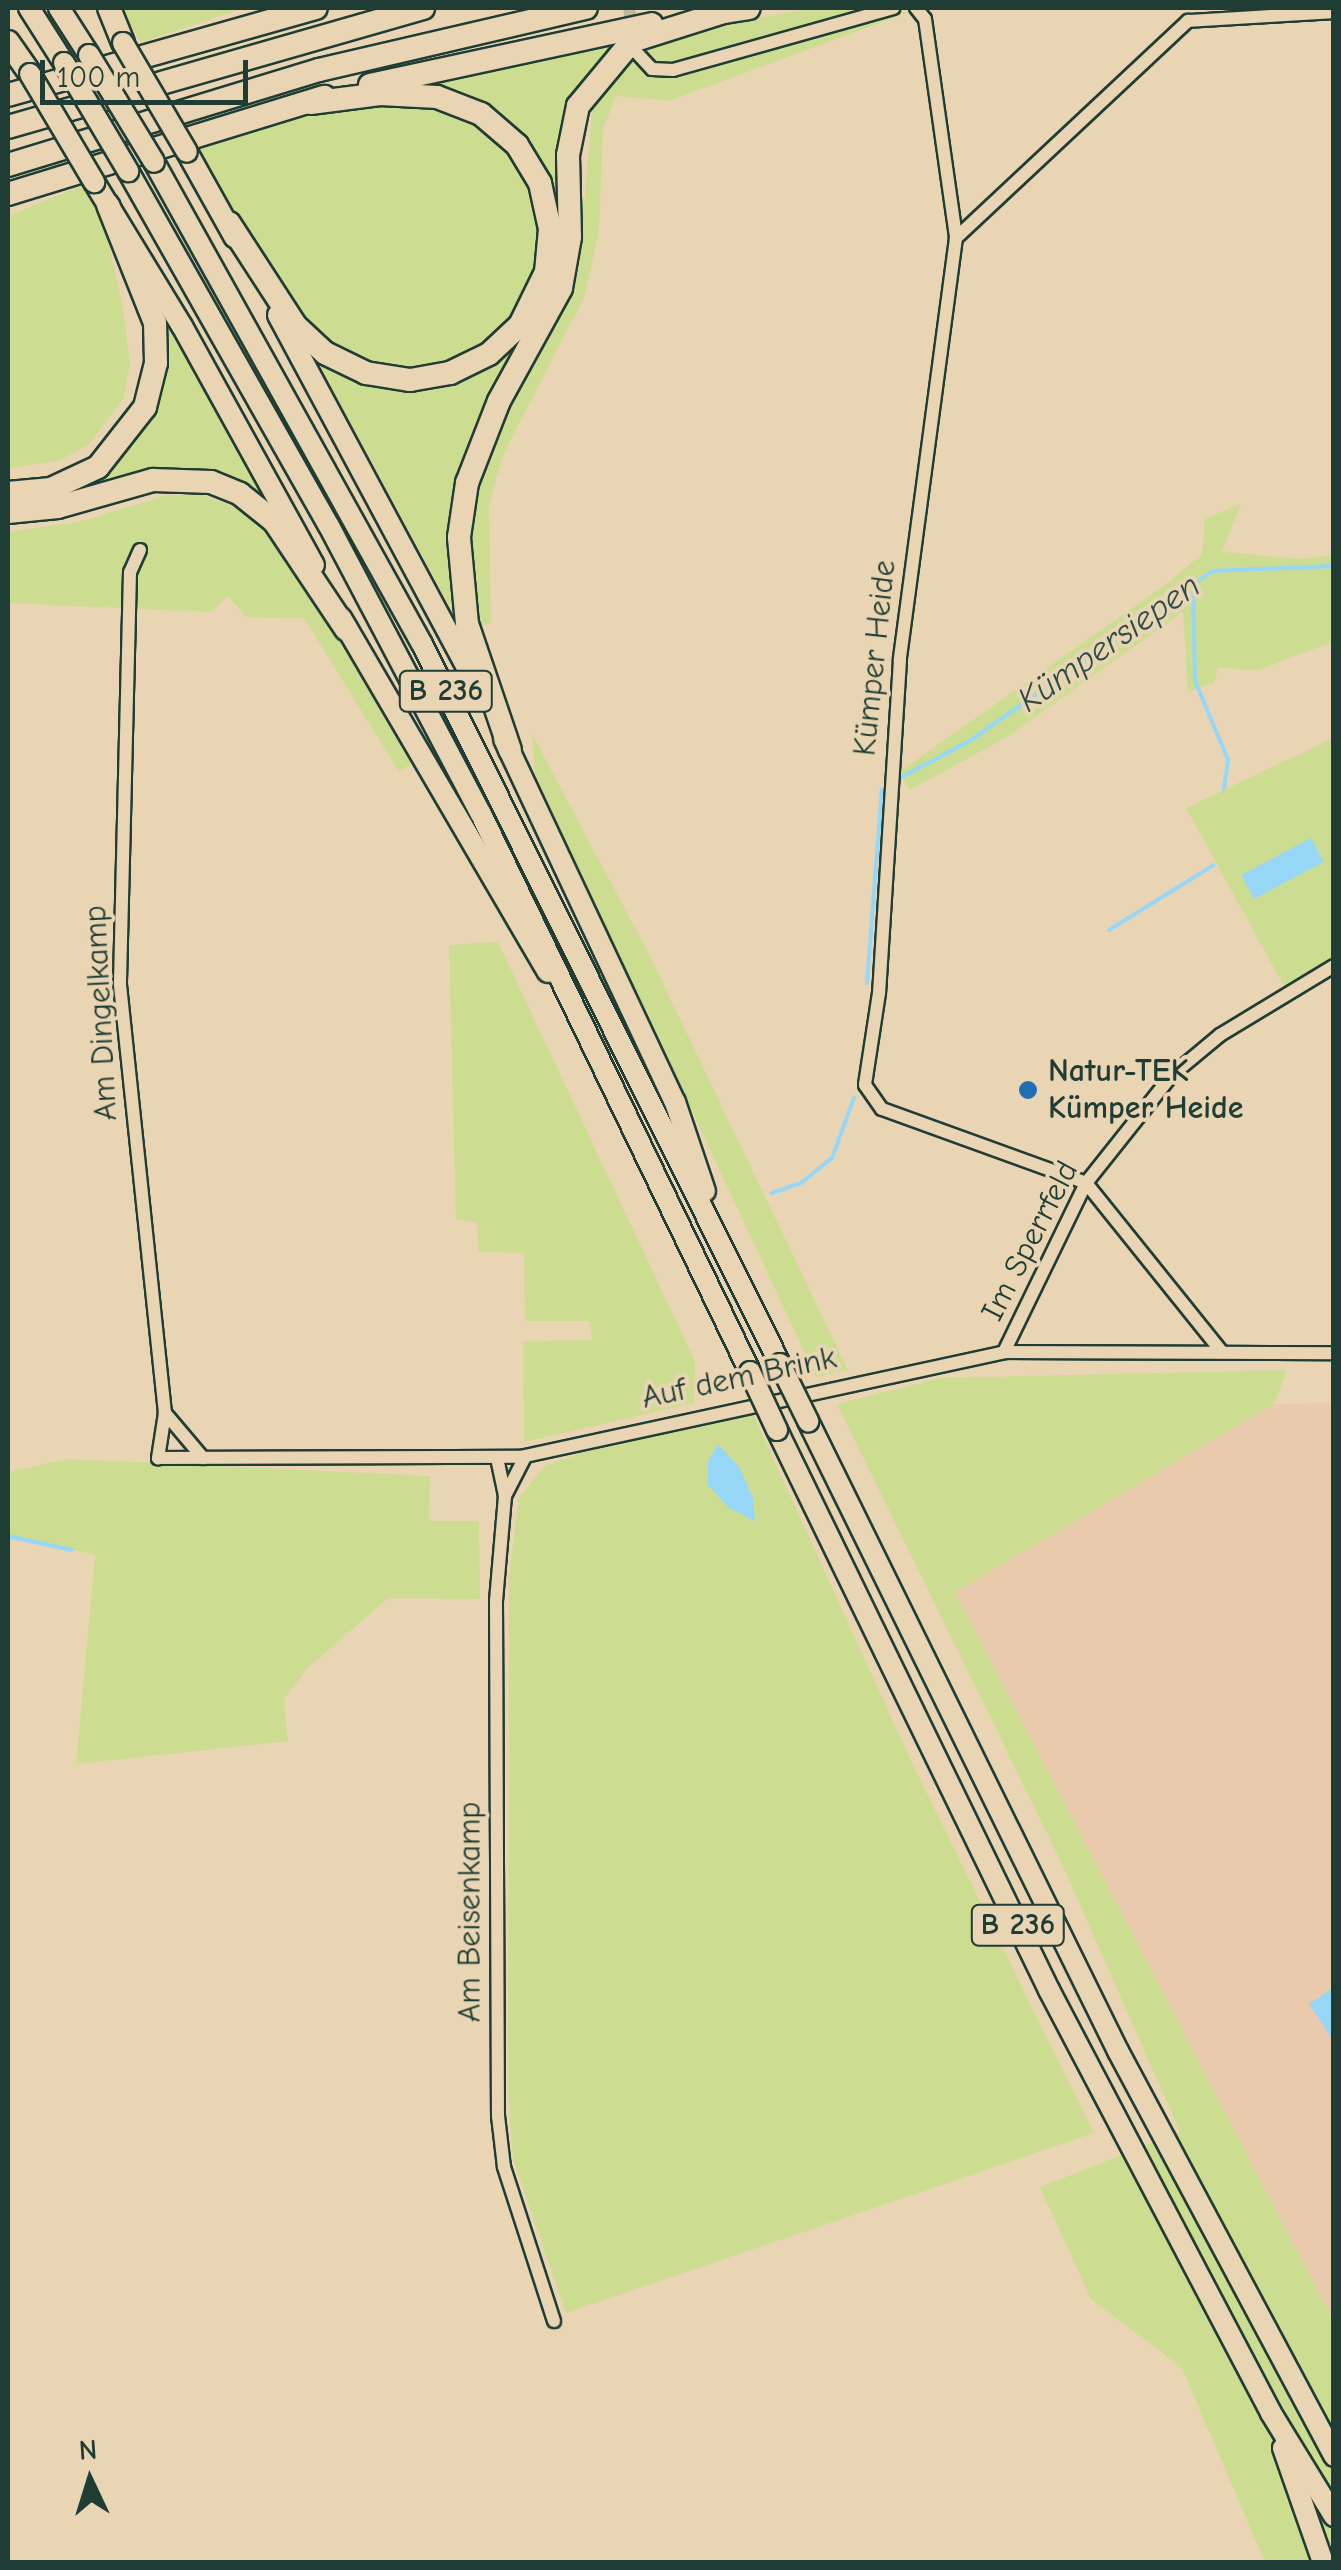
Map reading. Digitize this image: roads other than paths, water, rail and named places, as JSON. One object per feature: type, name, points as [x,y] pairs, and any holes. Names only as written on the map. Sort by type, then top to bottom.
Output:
[{"type":"highway","name":"B 236","points":[[29,8],[128,170],[329,526],[584,1023],[1050,1990],[1271,2413],[1334,2516]]},
{"type":"highway","name":"B 236","points":[[59,8],[154,162],[413,628],[716,1232],[1118,2052],[1334,2456]]},
{"type":"highway","points":[[100,8],[229,224],[510,750],[675,1102],[716,1232]]},
{"type":"highway","points":[[108,8],[123,44]]},
{"type":"highway","points":[[175,43],[264,8]]},
{"type":"highway","points":[[8,95],[175,43],[316,8]]},
{"type":"highway","points":[[8,127],[423,8]]},
{"type":"highway","points":[[8,165],[319,70],[586,8]]},
{"type":"highway","points":[[9,194],[474,58],[749,8]]},
{"type":"highway","points":[[510,750],[467,624],[459,537],[467,482],[491,417],[561,288],[570,237],[568,155],[578,106],[605,66],[632,41],[724,12]]},
{"type":"highway","points":[[8,31],[192,342],[346,629],[504,906],[584,1023]]},
{"type":"highway","points":[[8,42],[30,74]]},
{"type":"highway","points":[[229,224],[296,326],[325,353],[366,374],[410,380],[450,373],[489,354],[520,325],[546,272],[550,229],[540,183],[516,145],[481,114],[437,97],[380,94],[311,103]]},
{"type":"highway","points":[[8,492],[50,489],[98,467],[145,407],[156,363],[155,324],[108,204]]},
{"type":"highway","points":[[8,512],[58,506],[154,480],[211,482],[240,494],[274,521],[346,629]]},
{"type":"highway","points":[[1271,2413],[1322,2562]]},
{"type":"street","points":[[637,53],[652,69],[674,70],[892,8]]},
{"type":"street","name":"Kümper Heide","points":[[916,8],[924,20],[956,238],[900,660],[878,993],[866,1085],[882,1109],[1086,1183]]},
{"type":"street","points":[[956,238],[1188,21],[1334,12]]},
{"type":"street","name":"Am Dingelkamp","points":[[140,550],[130,572],[120,985],[165,1414],[158,1458]]},
{"type":"street","name":"Im Sperrfeld","points":[[1004,1352],[1086,1183],[1196,1054],[1334,966]]},
{"type":"street","points":[[1086,1183],[1221,1352]]},
{"type":"street","name":"Auf dem Brink","points":[[158,1458],[525,1456],[1004,1352],[1334,1354]]},
{"type":"street","points":[[165,1414],[204,1458]]},
{"type":"street","name":"Am Beisenkamp","points":[[505,1496],[525,1456]]},
{"type":"street","name":"Am Beisenkamp","points":[[497,1458],[505,1496],[496,1600],[498,2116],[504,2168],[554,2320]]},
{"type":"water","points":[[1311,838],[1324,862],[1254,899],[1241,875]]},
{"type":"water","points":[[718,1444],[739,1467],[753,1498],[755,1521],[729,1508],[708,1485],[708,1461]]},
{"type":"water","points":[[1333,1988],[1333,2040],[1309,2004]]},
{"type":"waterway","name":"Kümpersiepen","points":[[902,777],[971,740],[1212,571],[1334,566]]},
{"type":"waterway","points":[[1193,586],[1195,681],[1228,760],[1224,789]]},
{"type":"waterway","name":"Kümpersiepen","points":[[867,983],[882,790]]},
{"type":"waterway","points":[[1109,930],[1214,865]]},
{"type":"waterway","name":"Kümpersiepen","points":[[772,1193],[801,1183],[832,1158],[854,1098]]},
{"type":"waterway","points":[[8,1536],[71,1550]]},
{"type":"tunnel","points":[[629,8],[633,31]]},
{"type":"place","name":"Natur-TEK Kümper Heide","points":[[1028,1090]]}]
